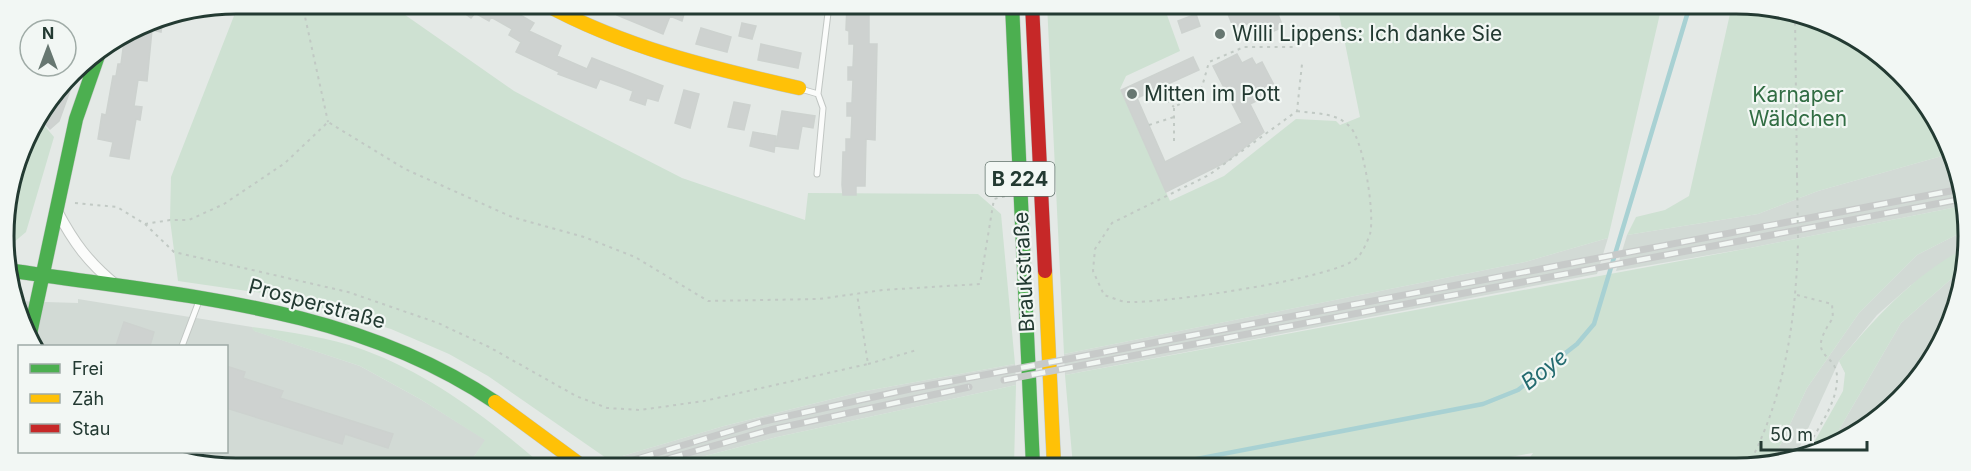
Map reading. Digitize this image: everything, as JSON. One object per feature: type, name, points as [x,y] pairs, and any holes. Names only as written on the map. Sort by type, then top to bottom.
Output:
[{"type":"main road","points":[[567,14],[623,40],[733,73],[799,88]]},
{"type":"main road","name":"Braukstraße","points":[[1012,14],[1033,458]]},
{"type":"main road","name":"Braukstraße","points":[[1032,14],[1054,458]]},
{"type":"main road","points":[[32,325],[45,276],[74,127],[93,65]]},
{"type":"main road","name":"Prosperstraße","points":[[16,271],[200,299],[350,330],[409,352],[467,382],[571,458]]},
{"type":"street","points":[[58,206],[72,239],[91,264],[118,287]]},
{"type":"lane","points":[[817,174],[823,108],[818,94],[828,14]]},
{"type":"lane","points":[[799,88],[818,94]]},
{"type":"lane","points":[[182,345],[200,299]]},
{"type":"path","points":[[304,14],[328,122],[405,169],[512,217],[584,237],[634,258],[708,301],[819,299],[980,284],[994,199],[1021,196]]},
{"type":"path","points":[[1752,457],[1777,399],[1797,295],[1795,22]]},
{"type":"path","points":[[1174,106],[1200,94],[1209,62],[1244,47],[1297,47]]},
{"type":"path","points":[[1297,111],[1334,115],[1351,128],[1358,139],[1371,212],[1370,235],[1357,258],[1330,269],[1192,298],[1125,302],[1104,295],[1093,271],[1095,249],[1112,223],[1209,175],[1261,140],[1297,111],[1302,64]]},
{"type":"path","points":[[1156,90],[1174,106],[1174,141]]},
{"type":"path","points":[[1149,125],[1174,117]]},
{"type":"path","points":[[145,224],[189,220],[224,204],[285,163],[328,122]]},
{"type":"path","points":[[58,206],[117,207],[145,224],[174,252],[348,292],[438,323],[489,347],[576,396],[607,408],[640,410],[704,401],[868,364],[917,350]]},
{"type":"path","points":[[857,294],[868,364]]},
{"type":"path","points":[[1797,295],[1832,304],[1833,318],[1822,334],[1821,348],[1824,357],[1836,368],[1838,380],[1833,399],[1808,446]]},
{"type":"shaded area","points":[[1943,156],[1956,207],[1750,248],[1616,271],[1627,235],[1758,214],[1818,191]]},
{"type":"shaded area","points":[[1958,234],[1957,254],[1910,286],[1877,315],[1839,361],[1799,448],[1776,454],[1807,388],[1859,313],[1917,255]]},
{"type":"shaded area","points":[[1608,238],[1597,274],[1065,375],[1064,354],[1525,262]]},
{"type":"shaded area","points":[[1953,277],[1946,307],[1935,334],[1912,371],[1871,412],[1837,433],[1901,323]]},
{"type":"shaded area","points":[[78,299],[252,327],[255,331],[360,366],[420,399],[486,440],[473,458],[236,458],[192,453],[228,453],[228,345],[42,345],[23,301],[78,303]]},
{"type":"shaded area","points":[[1015,364],[1016,385],[777,437],[697,458],[616,458],[724,426],[860,392]]},
{"type":"green space","points":[[235,14],[404,14],[514,91],[559,115],[682,178],[805,220],[808,193],[978,194],[1001,214],[1015,364],[860,392],[724,426],[616,458],[606,458],[488,376],[449,354],[391,329],[276,295],[178,281],[170,220],[171,177]]},
{"type":"green space","points":[[1047,14],[1167,14],[1180,51],[1126,76],[1120,89],[1170,201],[1224,176],[1296,119],[1336,121],[1340,125],[1360,117],[1339,14],[1660,14],[1608,238],[1525,262],[1064,354]]},
{"type":"green space","name":"Karnaper Wäldchen","points":[[1730,14],[1764,15],[1807,25],[1834,36],[1859,51],[1882,69],[1912,100],[1935,137],[1943,156],[1818,191],[1758,214],[1627,235],[1636,217],[1665,210],[1689,196]]},
{"type":"green space","points":[[43,124],[54,137],[26,232],[14,242],[15,207],[21,178],[30,151]]},
{"type":"green space","points":[[1956,207],[1958,234],[1917,255],[1859,313],[1807,388],[1776,454],[1736,458],[1530,458],[1533,453],[1503,458],[1072,458],[1065,375],[1750,248]]},
{"type":"green space","points":[[1957,253],[1953,277],[1901,323],[1837,433],[1813,444],[1843,391],[1845,373],[1839,361],[1897,298]]},
{"type":"green space","points":[[252,327],[337,342],[389,360],[459,400],[533,458],[473,458],[485,440],[420,399],[360,366],[254,331]]},
{"type":"green space","points":[[1016,385],[1014,458],[697,458],[777,437]]},
{"type":"building","points":[[477,14],[519,14],[534,23],[529,31],[561,46],[557,56],[587,69],[592,58],[663,86],[658,101],[647,98],[645,105],[630,100],[633,91],[617,85],[600,79],[596,88],[558,74],[559,72],[516,52],[521,42],[509,35],[512,29],[491,17],[489,21]]},
{"type":"building","points":[[684,14],[682,21],[670,16],[663,34],[617,15]]},
{"type":"building","points":[[847,14],[869,14],[869,44],[877,44],[875,140],[866,139],[865,186],[856,186],[856,195],[843,195],[842,185],[843,152],[846,152],[846,139],[851,139],[852,116],[847,116],[847,103],[852,103],[853,80],[848,80],[848,67],[853,67],[854,44],[849,44],[849,31],[846,30]]},
{"type":"building","points":[[1196,14],[1200,26],[1182,33],[1178,21]]},
{"type":"building","points":[[1228,14],[1278,14],[1283,27],[1267,34],[1265,30],[1260,32],[1255,21],[1234,29]]},
{"type":"building","points":[[742,23],[756,26],[752,39],[739,36]]},
{"type":"building","points":[[162,26],[161,32],[152,30],[147,81],[138,80],[134,106],[142,107],[140,120],[136,119],[129,159],[110,156],[113,142],[98,139],[102,114],[106,115],[113,76],[116,76],[118,64],[121,64],[124,43],[137,36]]},
{"type":"building","points":[[701,28],[731,37],[727,52],[696,44]]},
{"type":"building","points":[[761,44],[801,53],[798,68],[758,60]]},
{"type":"building","points":[[1237,54],[1242,63],[1252,58],[1256,65],[1262,62],[1277,91],[1250,104],[1264,132],[1226,162],[1166,192],[1121,90],[1193,57],[1199,70],[1137,98],[1165,162],[1242,123],[1213,66]]},
{"type":"building","points":[[71,87],[59,121],[50,129],[44,122]]},
{"type":"building","points":[[684,90],[699,94],[690,128],[675,123]]},
{"type":"building","points":[[734,102],[750,105],[744,130],[728,127]]},
{"type":"building","points":[[782,111],[815,116],[813,128],[802,126],[798,149],[776,146]]},
{"type":"building","points":[[753,132],[776,136],[774,152],[750,146]]},
{"type":"building","points":[[124,322],[154,332],[150,345],[116,345]]},
{"type":"building","points":[[228,367],[245,372],[243,378],[283,391],[280,398],[393,434],[388,448],[345,434],[342,444],[228,409]]},
{"type":"waterway","name":"Boye","points":[[1202,458],[1483,404],[1518,390],[1577,344],[1594,324],[1687,14]]},
{"type":"railway","points":[[640,458],[761,422],[910,389],[1953,191]]},
{"type":"railway","points":[[1004,380],[1955,200]]},
{"type":"railway","points":[[670,458],[770,430],[969,387]]},
{"type":"traffic: fast","points":[[1012,14],[1033,458]]},
{"type":"traffic: fast","points":[[32,325],[76,119],[95,63]]},
{"type":"traffic: fast","points":[[16,271],[198,297],[321,324],[381,344],[439,369],[495,402]]},
{"type":"traffic: slow","points":[[565,14],[636,44],[700,64],[799,88]]},
{"type":"traffic: slow","points":[[1045,271],[1054,458]]},
{"type":"traffic: slow","points":[[495,402],[571,458]]},
{"type":"traffic: jam","points":[[1032,14],[1045,271]]},
{"type":"place","name":"Willi Lippens: Ich danke Sie","points":[[1220,34]]},
{"type":"place","name":"Mitten im Pott","points":[[1132,94]]}]
